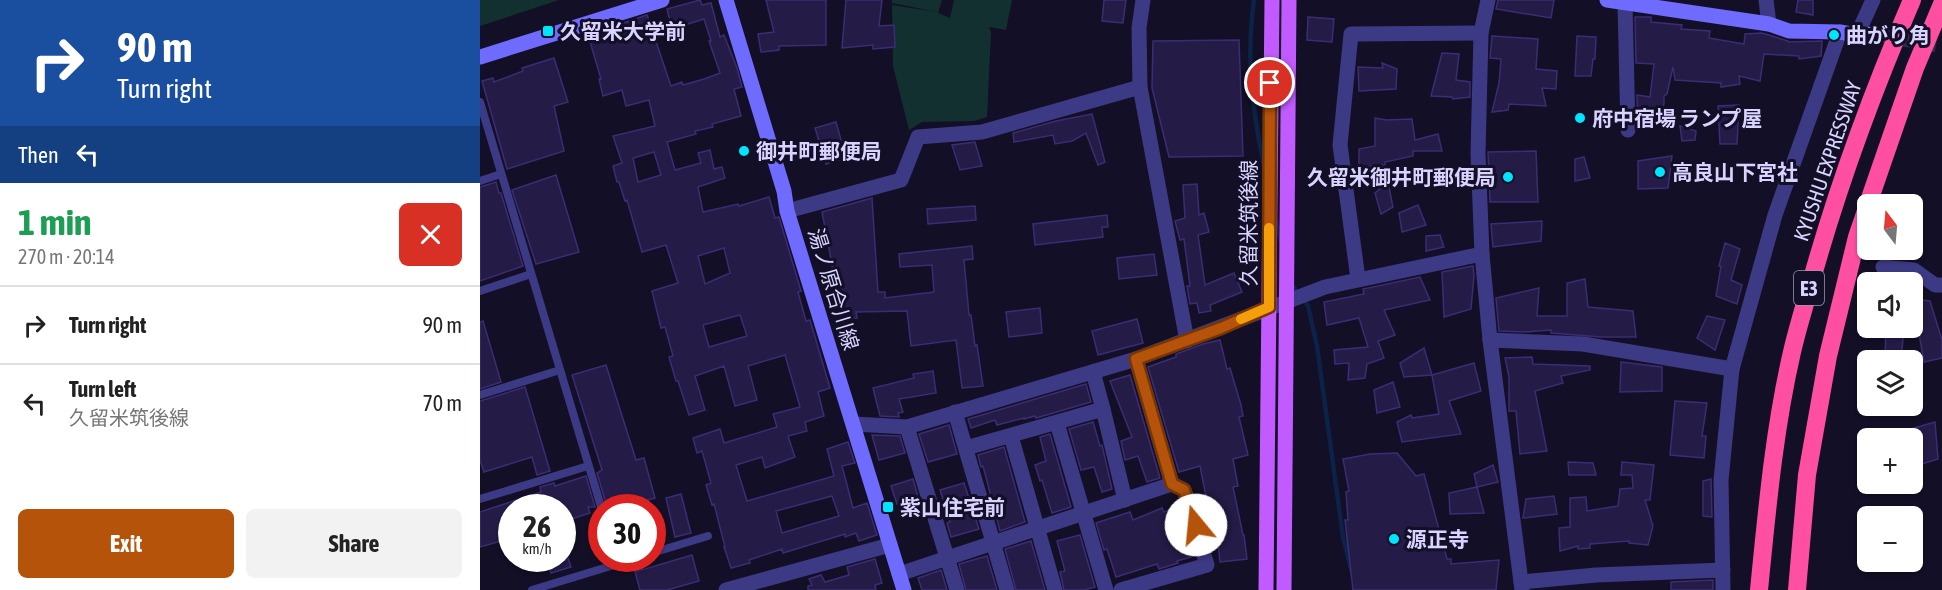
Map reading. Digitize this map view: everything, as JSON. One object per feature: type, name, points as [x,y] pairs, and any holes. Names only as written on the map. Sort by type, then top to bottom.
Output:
[{"type":"highway","name":"KYUSHU EXPRESSWAY","points":[[1759,590],[1771,474],[1792,352],[1826,229],[1858,135],[1912,0]]},
{"type":"highway","name":"E3","points":[[1872,194],[1915,68],[1942,4]]},
{"type":"highway","name":"E3","points":[[1797,590],[1807,475],[1828,356],[1857,237]]},
{"type":"main road","points":[[480,57],[662,0]]},
{"type":"main road","name":"湯ノ原合川線","points":[[726,0],[903,590]]},
{"type":"main road","name":"久留米筑後線","points":[[1266,590],[1272,0]]},
{"type":"main road","name":"久留米筑後線","points":[[1284,590],[1289,0]]},
{"type":"main road","points":[[1607,0],[1769,24],[1789,31],[1876,34]]},
{"type":"street","points":[[1143,0],[1139,28],[1140,87],[1187,341]]},
{"type":"street","points":[[1488,0],[1481,33],[1478,153],[1482,254],[1490,340],[1521,586],[1596,575],[1723,570]]},
{"type":"street","points":[[1766,0],[1769,24]]},
{"type":"street","points":[[1857,35],[1873,0]]},
{"type":"street","points":[[1625,4],[1628,130]]},
{"type":"street","points":[[1723,590],[1720,480],[1732,369],[1775,215],[1840,32]]},
{"type":"street","points":[[1358,279],[1340,145],[1351,34],[1481,33]]},
{"type":"street","points":[[788,211],[901,180],[918,137],[982,132],[1140,87]]},
{"type":"street","points":[[854,424],[908,426],[1136,359],[1325,287],[1482,254]]},
{"type":"street","points":[[1884,267],[1914,270],[1935,285],[1942,285]]},
{"type":"street","points":[[1490,340],[1583,344],[1732,369]]},
{"type":"street","points":[[1136,359],[1172,484]]},
{"type":"street","points":[[1093,372],[1125,500]]},
{"type":"street","points":[[966,448],[1103,408]]},
{"type":"street","points":[[955,412],[1007,590]]},
{"type":"street","points":[[1057,423],[1106,590]]},
{"type":"street","points":[[908,426],[957,590]]},
{"type":"street","points":[[1011,436],[1055,590]]},
{"type":"street","points":[[899,574],[1172,484],[1184,490],[1207,565],[1121,590]]},
{"type":"street","points":[[726,590],[890,545]]},
{"type":"lane","points":[[480,102],[597,494]]},
{"type":"lane","points":[[480,181],[501,174]]},
{"type":"lane","points":[[480,291],[531,274]]},
{"type":"lane","points":[[480,395],[560,370]]},
{"type":"lane","points":[[480,499],[588,466]]},
{"type":"lane","points":[[666,549],[708,536]]},
{"type":"lane","points":[[532,590],[588,571]]},
{"type":"green space","points":[[480,0],[559,0],[480,26]]},
{"type":"green space","points":[[892,0],[942,0],[938,13],[950,18],[954,0],[1012,0],[1006,30],[989,27],[991,32],[987,117],[974,121],[922,122],[909,130],[893,66],[892,5],[937,12],[892,3]]},
{"type":"building","points":[[700,0],[702,5],[711,3],[720,37],[724,35],[742,87],[734,89],[741,116],[712,124],[713,127],[695,131],[696,134],[667,142],[675,170],[701,163],[698,153],[710,150],[714,169],[722,167],[725,178],[698,187],[703,212],[738,204],[739,206],[769,197],[775,218],[779,217],[801,291],[798,292],[806,321],[810,320],[830,388],[818,392],[824,416],[805,422],[807,431],[788,436],[795,457],[765,468],[762,457],[736,465],[747,501],[834,476],[827,449],[848,442],[855,463],[842,466],[853,508],[867,503],[877,535],[859,541],[856,533],[845,537],[845,534],[783,553],[782,549],[749,560],[750,563],[731,568],[714,504],[712,505],[706,485],[711,483],[702,451],[697,453],[693,438],[720,429],[724,443],[777,427],[773,414],[800,407],[785,355],[748,366],[757,400],[735,406],[724,366],[695,376],[705,410],[689,415],[678,381],[676,381],[669,357],[673,356],[665,327],[661,328],[652,291],[678,283],[666,245],[642,252],[627,200],[625,201],[619,182],[617,182],[613,166],[622,163],[613,136],[655,126],[649,100],[626,106],[622,90],[603,96],[599,79],[601,79],[588,35],[647,15],[671,86],[682,82],[683,85],[720,73],[704,19],[672,29],[667,9]],"holes":[[[654,152],[661,175],[638,182],[633,158]],[[724,248],[730,273],[705,284],[698,256]],[[740,315],[747,336],[709,347],[703,325]],[[832,496],[839,516],[782,533],[776,511]]]},
{"type":"building","points":[[766,0],[826,0],[826,45],[779,46],[779,50],[761,52],[758,34],[774,32]]},
{"type":"building","points":[[846,0],[882,0],[879,26],[894,25],[895,47],[873,49],[873,45],[842,48]]},
{"type":"building","points":[[1104,0],[1126,0],[1123,23],[1102,21]]},
{"type":"building","points":[[1498,0],[1554,0],[1551,18],[1496,9]]},
{"type":"building","points":[[1798,0],[1813,0],[1813,15],[1796,12]]},
{"type":"building","points":[[1308,17],[1334,19],[1332,42],[1307,40]]},
{"type":"building","points":[[1635,17],[1651,17],[1651,22],[1682,25],[1681,29],[1710,31],[1709,38],[1744,44],[1745,34],[1762,33],[1788,42],[1822,41],[1821,56],[1799,59],[1799,56],[1764,54],[1760,81],[1739,76],[1740,84],[1721,87],[1721,83],[1675,80],[1673,67],[1667,94],[1664,96],[1659,126],[1638,127],[1637,95],[1650,97],[1654,64],[1636,63]]},
{"type":"building","points":[[1492,36],[1538,39],[1536,69],[1557,71],[1556,89],[1542,88],[1546,106],[1509,104],[1508,110],[1492,112],[1499,83],[1501,59],[1490,58]]},
{"type":"building","points":[[1577,36],[1596,37],[1595,59],[1593,59],[1591,76],[1575,76]]},
{"type":"building","points":[[1239,40],[1243,156],[1169,157],[1152,88],[1153,41]]},
{"type":"building","points":[[1442,53],[1459,54],[1456,80],[1470,82],[1470,97],[1453,99],[1452,97],[1431,96]]},
{"type":"building","points":[[554,58],[568,102],[554,106],[564,151],[507,169],[482,81],[493,78],[494,82],[523,71],[522,68]]},
{"type":"building","points":[[1382,63],[1397,69],[1396,89],[1359,91],[1358,67],[1383,68]]},
{"type":"building","points":[[1739,105],[1737,144],[1720,144],[1718,106]]},
{"type":"building","points":[[1092,114],[1105,162],[1098,165],[1086,133],[1072,141],[1055,144],[1053,135],[1014,142],[1013,133]]},
{"type":"building","points":[[1375,118],[1412,119],[1415,140],[1438,134],[1442,151],[1413,151],[1413,156],[1385,162],[1385,165],[1359,167],[1359,149],[1375,146]]},
{"type":"building","points":[[836,122],[846,158],[826,164],[815,128]]},
{"type":"building","points":[[1680,126],[1696,131],[1695,140],[1682,141]]},
{"type":"building","points":[[975,142],[982,166],[960,170],[952,145]]},
{"type":"building","name":"久留米御井町郵便局","points":[[1536,151],[1538,202],[1490,202],[1488,152]]},
{"type":"building","points":[[1672,156],[1668,188],[1638,189],[1638,161]]},
{"type":"building","points":[[1584,157],[1590,178],[1575,181],[1575,159]]},
{"type":"building","points":[[556,175],[579,252],[536,264],[512,190]]},
{"type":"building","points":[[496,182],[523,266],[480,281],[480,187]]},
{"type":"building","points":[[1388,182],[1393,207],[1381,214],[1375,193]]},
{"type":"building","points":[[1197,184],[1199,215],[1204,213],[1209,232],[1198,235],[1205,285],[1234,273],[1242,292],[1210,305],[1211,311],[1199,313],[1197,303],[1190,304],[1184,239],[1180,240],[1175,221],[1185,218],[1183,185]]},
{"type":"building","points":[[872,198],[878,292],[885,292],[885,298],[934,292],[932,265],[900,267],[899,254],[972,246],[973,259],[964,260],[969,315],[971,315],[975,346],[977,345],[983,386],[962,388],[956,340],[911,346],[907,311],[856,312],[857,318],[840,319],[839,297],[833,297],[832,275],[834,275],[822,212]]},
{"type":"building","points":[[1418,205],[1426,225],[1402,232],[1399,213]]},
{"type":"building","points":[[975,206],[976,220],[928,224],[927,209]]},
{"type":"building","points":[[1107,215],[1108,227],[1102,227],[1103,237],[1035,245],[1033,224]]},
{"type":"building","points":[[1542,221],[1541,241],[1493,247],[1491,224]]},
{"type":"building","points":[[1440,235],[1444,247],[1426,251],[1426,236]]},
{"type":"building","points":[[1725,243],[1740,249],[1731,280],[1742,285],[1737,304],[1716,296],[1721,266],[1719,266]]},
{"type":"building","points":[[1154,254],[1157,275],[1119,279],[1117,258]]},
{"type":"building","points":[[1473,266],[1471,309],[1444,317],[1442,272]]},
{"type":"building","points":[[1420,277],[1430,300],[1384,310],[1395,335],[1378,341],[1384,358],[1367,364],[1365,378],[1348,380],[1349,363],[1335,364],[1334,350],[1368,347],[1359,318],[1327,325],[1324,302],[1364,294],[1363,289]]},
{"type":"building","points":[[1585,279],[1588,307],[1633,311],[1636,337],[1551,333],[1551,330],[1499,331],[1496,298],[1539,288],[1537,316],[1567,316],[1567,283]]},
{"type":"building","points":[[1923,300],[1930,301],[1942,340],[1942,358],[1924,362],[1920,338],[1923,338]]},
{"type":"building","points":[[1040,308],[1042,333],[1009,337],[1006,312]]},
{"type":"building","points":[[1707,316],[1725,320],[1715,350],[1697,338]]},
{"type":"building","points":[[1137,319],[1143,343],[1098,355],[1092,331]]},
{"type":"building","points":[[483,321],[501,382],[480,389],[480,322]]},
{"type":"building","points":[[1886,338],[1903,338],[1902,350],[1885,350]]},
{"type":"building","points":[[1220,340],[1227,369],[1230,368],[1241,405],[1243,416],[1239,417],[1248,455],[1233,459],[1238,486],[1233,487],[1247,559],[1220,562],[1216,526],[1212,527],[1200,466],[1179,472],[1148,367],[1176,357],[1176,354]]},
{"type":"building","points":[[1424,348],[1432,375],[1404,377],[1400,363]]},
{"type":"building","points":[[1532,357],[1533,364],[1590,366],[1590,370],[1561,376],[1563,383],[1535,391],[1547,451],[1520,454],[1516,411],[1509,411],[1509,377],[1505,358]]},
{"type":"building","points":[[1621,362],[1662,367],[1662,391],[1620,392]]},
{"type":"building","points":[[1474,363],[1481,391],[1449,401],[1461,434],[1402,442],[1397,422],[1411,415],[1412,418],[1439,414],[1432,375]]},
{"type":"building","points":[[606,365],[636,460],[644,458],[654,494],[603,494],[597,473],[602,470],[572,375]]},
{"type":"building","points":[[933,371],[936,393],[899,399],[903,412],[898,413],[899,417],[880,416],[873,388],[914,378],[913,374]]},
{"type":"building","points":[[1130,375],[1160,478],[1147,482],[1138,456],[1125,460],[1121,441],[1132,437],[1110,381]]},
{"type":"building","points":[[1393,382],[1400,407],[1377,413],[1374,390]]},
{"type":"building","points":[[1086,384],[1091,402],[1036,418],[1035,416],[997,425],[995,420],[971,428],[968,419]]},
{"type":"building","points":[[525,387],[550,471],[537,475],[532,457],[484,472],[480,460],[480,401]]},
{"type":"building","points":[[1675,401],[1707,403],[1702,436],[1706,436],[1704,458],[1670,455]]},
{"type":"building","points":[[1093,422],[1100,446],[1102,445],[1112,489],[1102,492],[1094,467],[1081,470],[1069,429]]},
{"type":"building","points":[[1935,422],[1938,459],[1923,464],[1923,428],[1914,428]]},
{"type":"building","points":[[949,425],[957,454],[928,462],[919,434]]},
{"type":"building","points":[[1050,434],[1071,507],[1052,513],[1035,465],[1046,461],[1040,437]]},
{"type":"building","points":[[872,435],[900,436],[905,453],[879,460]]},
{"type":"building","points":[[1004,447],[1025,522],[1000,531],[978,455]]},
{"type":"building","points":[[1397,453],[1416,476],[1424,474],[1447,559],[1451,559],[1451,564],[1499,560],[1496,590],[1353,590],[1345,520],[1348,520],[1346,492],[1349,491],[1343,459],[1370,454]]},
{"type":"building","points":[[1568,462],[1593,463],[1596,475],[1569,475]]},
{"type":"building","points":[[1622,462],[1654,465],[1650,500],[1645,500],[1653,526],[1648,545],[1629,543],[1629,541],[1590,544],[1590,548],[1578,549],[1578,546],[1560,551],[1559,528],[1570,527],[1570,498],[1586,497],[1587,511],[1618,506],[1620,489],[1633,488],[1632,475],[1621,475]]},
{"type":"building","points":[[1493,465],[1498,482],[1477,487],[1474,474]]},
{"type":"building","points":[[586,476],[591,494],[588,494],[588,514],[576,518],[576,494],[535,494],[541,492],[540,487],[554,483],[555,486]]},
{"type":"building","points":[[913,479],[918,497],[897,504],[891,486]]},
{"type":"building","points":[[1711,479],[1712,517],[1703,516],[1703,481]]},
{"type":"building","points":[[964,483],[979,529],[951,537],[947,523],[950,522],[940,490]]},
{"type":"building","points":[[1477,487],[1484,513],[1450,514],[1449,493]]},
{"type":"building","points":[[681,494],[691,533],[675,537],[666,498]]},
{"type":"building","points":[[1554,496],[1557,514],[1523,518],[1526,499]]},
{"type":"building","points":[[498,506],[498,542],[480,547],[480,512]]},
{"type":"building","points":[[1179,507],[1191,557],[1159,569],[1157,564],[1116,577],[1107,549],[1104,550],[1096,523],[1130,512],[1133,520],[1162,508],[1164,512]]},
{"type":"building","points":[[1080,535],[1095,587],[1084,590],[1064,590],[1060,572],[1065,571],[1057,541]]},
{"type":"building","points":[[1031,541],[1045,590],[1016,590],[1005,549]]},
{"type":"building","points":[[692,555],[699,581],[667,590],[640,590],[635,572],[666,572],[666,563]]},
{"type":"building","points":[[987,556],[997,590],[966,590],[959,564]]},
{"type":"building","points":[[875,559],[882,583],[875,585],[876,590],[808,590],[808,586],[812,585],[809,579],[821,575],[825,582],[849,575],[847,567]]},
{"type":"building","points":[[941,570],[947,590],[922,590],[918,578]]},
{"type":"building","points":[[1713,580],[1713,590],[1671,590],[1671,582]]},
{"type":"waterway","points":[[1254,0],[1250,63],[1256,124],[1264,165]]},
{"type":"waterway","points":[[1276,220],[1281,242]]},
{"type":"waterway","points":[[1290,282],[1308,306],[1317,346],[1343,537],[1352,573]]},
{"type":"tunnel","points":[[1876,34],[1942,46]]},
{"type":"slow traffic","points":[[1241,319],[1269,307],[1269,228]]},
{"type":"place","name":"久留米大学前","points":[[548,31]]},
{"type":"place","name":"曲がり角","points":[[1834,35]]},
{"type":"place","name":"府中宿場 ランプ屋","points":[[1580,118]]},
{"type":"place","name":"御井町郵便局","points":[[744,151]]},
{"type":"place","name":"高良山下宮社","points":[[1660,172]]},
{"type":"place","name":"久留米御井町郵便局","points":[[1508,177]]},
{"type":"place","name":"紫山住宅前","points":[[888,507]]},
{"type":"place","name":"源正寺","points":[[1394,539]]},
{"type":"route","points":[[1196,525],[1184,490],[1172,484],[1136,359],[1221,328],[1269,307],[1270,83]]}]
